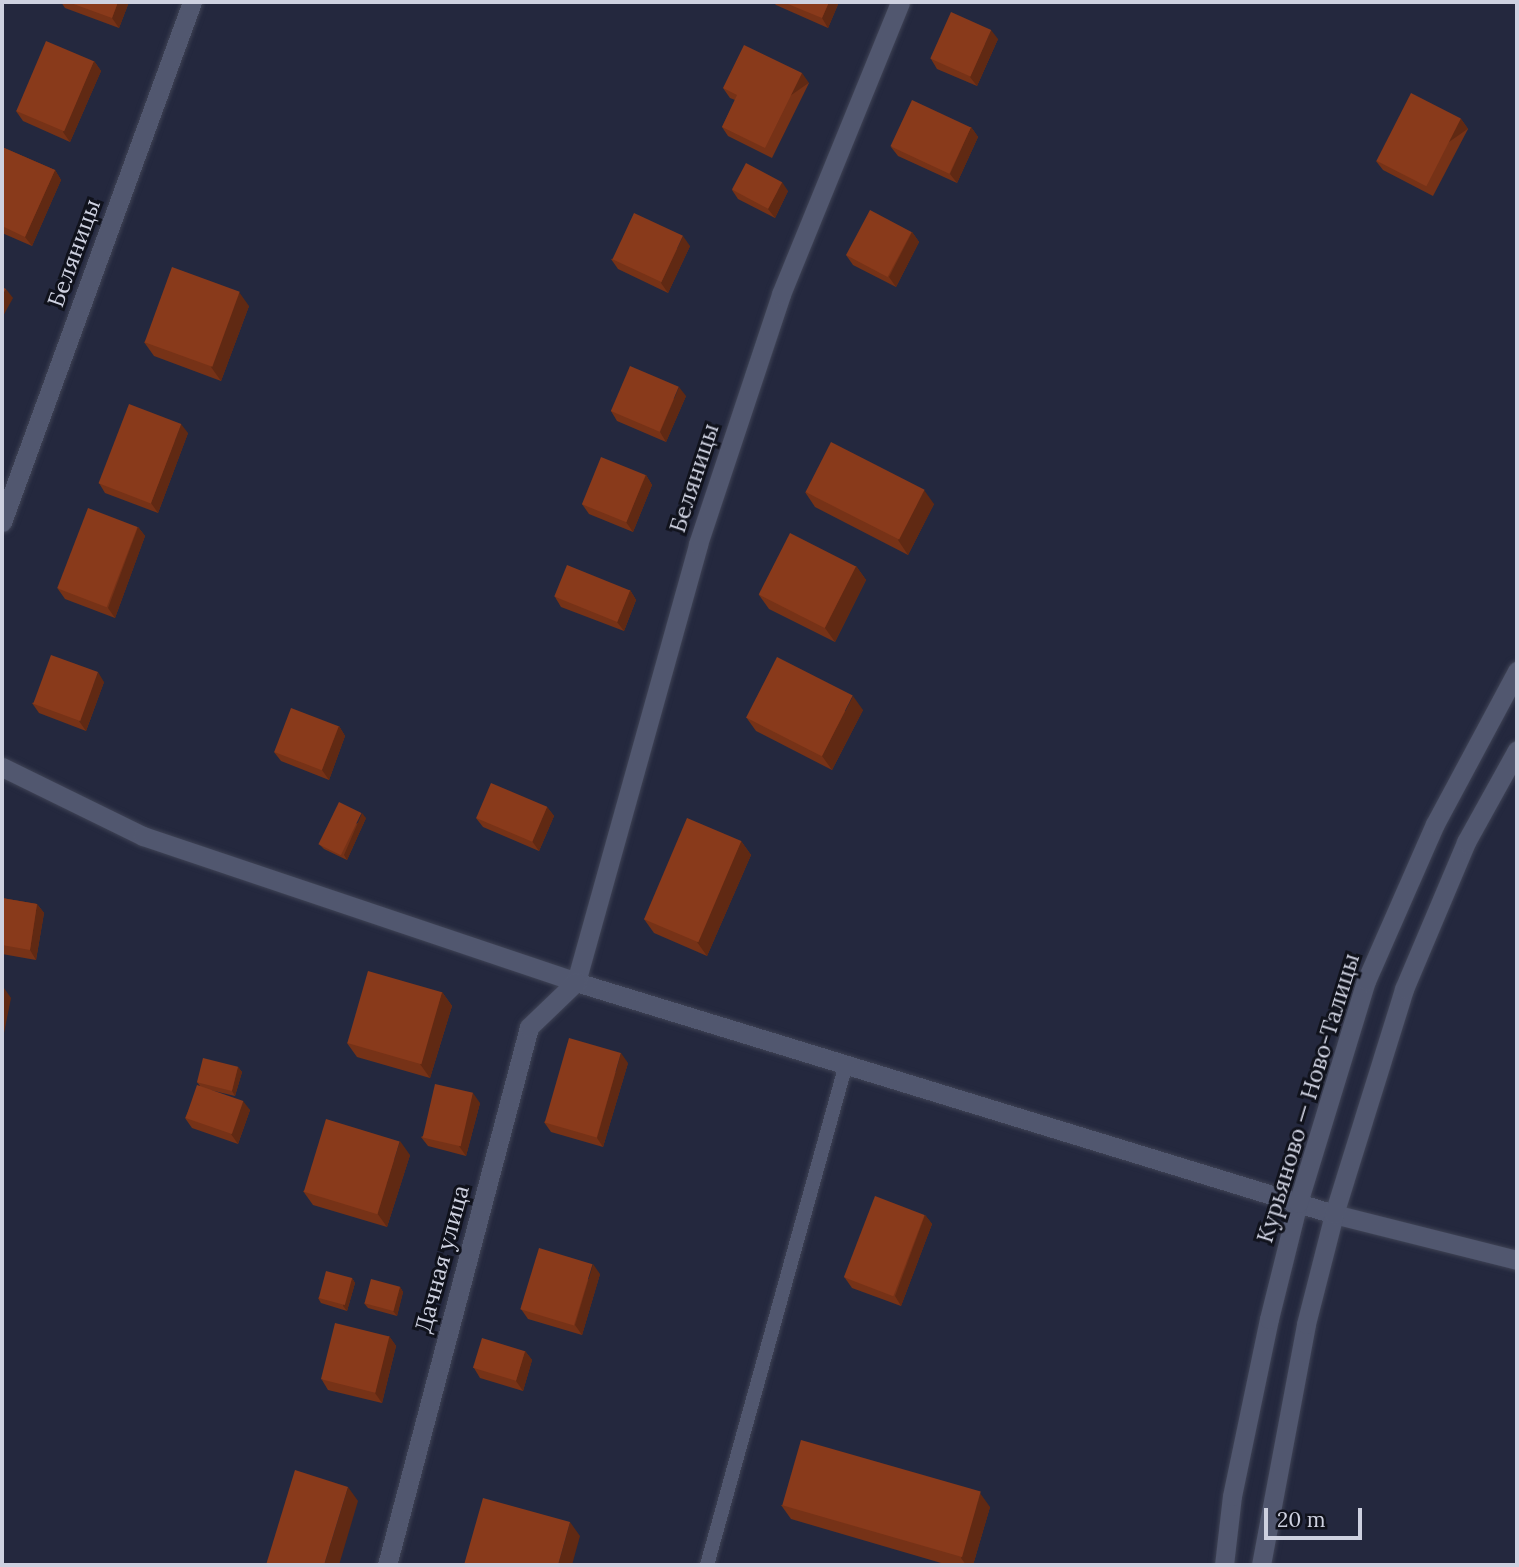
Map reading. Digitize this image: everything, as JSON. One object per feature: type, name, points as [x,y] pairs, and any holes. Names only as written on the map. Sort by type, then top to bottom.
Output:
[{"type":"street","name":"Беляницы","points":[[2,522],[192,2]]},
{"type":"street","name":"Беляницы","points":[[576,982],[702,531],[781,294],[900,2]]},
{"type":"street","name":"Курьяново — Ново-Талицы","points":[[1224,1565],[1232,1496],[1298,1203],[1366,981],[1435,824],[1517,671]]},
{"type":"street","points":[[1261,1565],[1306,1324],[1334,1214],[1404,989],[1466,842],[1517,750]]},
{"type":"street","points":[[2,768],[143,836],[576,982],[1334,1214],[1517,1260]]},
{"type":"street","name":"Дачная улица","points":[[387,1565],[529,1027],[576,982]]},
{"type":"lane","points":[[707,1565],[846,1064]]},
{"type":"building","points":[[68,2],[118,2],[112,18]]},
{"type":"building","points":[[783,2],[829,2],[822,18]]},
{"type":"building","points":[[951,12],[991,30],[970,76],[930,59]]},
{"type":"building","points":[[46,41],[94,61],[64,131],[16,111]]},
{"type":"building","points":[[744,45],[802,73],[765,148],[722,127],[737,95],[723,88]]},
{"type":"building","points":[[1411,93],[1461,118],[1426,186],[1376,161]]},
{"type":"building","points":[[912,100],[971,127],[949,174],[890,146]]},
{"type":"building","points":[[2,147],[55,170],[25,237],[2,226]]},
{"type":"building","points":[[746,163],[782,182],[768,209],[732,189]]},
{"type":"building","points":[[870,210],[911,232],[888,277],[846,255]]},
{"type":"building","points":[[634,213],[683,236],[661,282],[612,259]]},
{"type":"building","points":[[172,267],[240,292],[212,367],[145,342]]},
{"type":"building","points":[[630,366],[679,387],[660,432],[611,411]]},
{"type":"building","points":[[129,404],[181,424],[151,503],[99,483]]},
{"type":"building","points":[[831,442],[925,490],[899,540],[806,492]]},
{"type":"building","points":[[601,457],[646,475],[626,522],[582,504]]},
{"type":"building","points":[[88,508],[137,527],[107,607],[57,588]]},
{"type":"building","points":[[790,533],[856,567],[825,628],[759,594]]},
{"type":"building","points":[[567,565],[630,590],[617,622],[554,597]]},
{"type":"building","points":[[51,655],[98,672],[80,721],[33,704]]},
{"type":"building","points":[[777,657],[853,696],[822,756],[746,718]]},
{"type":"building","points":[[291,708],[339,726],[322,770],[274,752]]},
{"type":"building","points":[[491,783],[547,807],[532,842],[476,818]]},
{"type":"building","points":[[339,802],[361,813],[341,855],[318,844]]},
{"type":"building","points":[[687,818],[741,841],[698,942],[644,919]]},
{"type":"building","points":[[2,898],[37,904],[30,950],[2,945]]},
{"type":"building","points":[[368,971],[442,992],[421,1064],[347,1043]]},
{"type":"building","points":[[569,1038],[621,1053],[597,1137],[545,1123]]},
{"type":"building","points":[[203,1058],[238,1067],[232,1091],[197,1082]]},
{"type":"building","points":[[435,1084],[473,1093],[461,1146],[423,1138]]},
{"type":"building","points":[[197,1085],[243,1101],[232,1134],[186,1118]]},
{"type":"building","points":[[326,1119],[400,1142],[377,1214],[304,1192]]},
{"type":"building","points":[[875,1196],[924,1215],[893,1296],[844,1277]]},
{"type":"building","points":[[539,1248],[593,1264],[574,1326],[520,1309]]},
{"type":"building","points":[[326,1271],[352,1278],[345,1305],[319,1298]]},
{"type":"building","points":[[371,1279],[400,1287],[394,1311],[365,1303]]},
{"type":"building","points":[[335,1323],[389,1337],[375,1393],[321,1379]]},
{"type":"building","points":[[482,1338],[525,1351],[516,1381],[473,1368]]},
{"type":"building","points":[[801,1440],[981,1492],[962,1557],[782,1505]]},
{"type":"building","points":[[295,1470],[348,1487],[324,1565],[266,1565]]},
{"type":"building","points":[[483,1498],[570,1522],[558,1565],[464,1565]]}]
